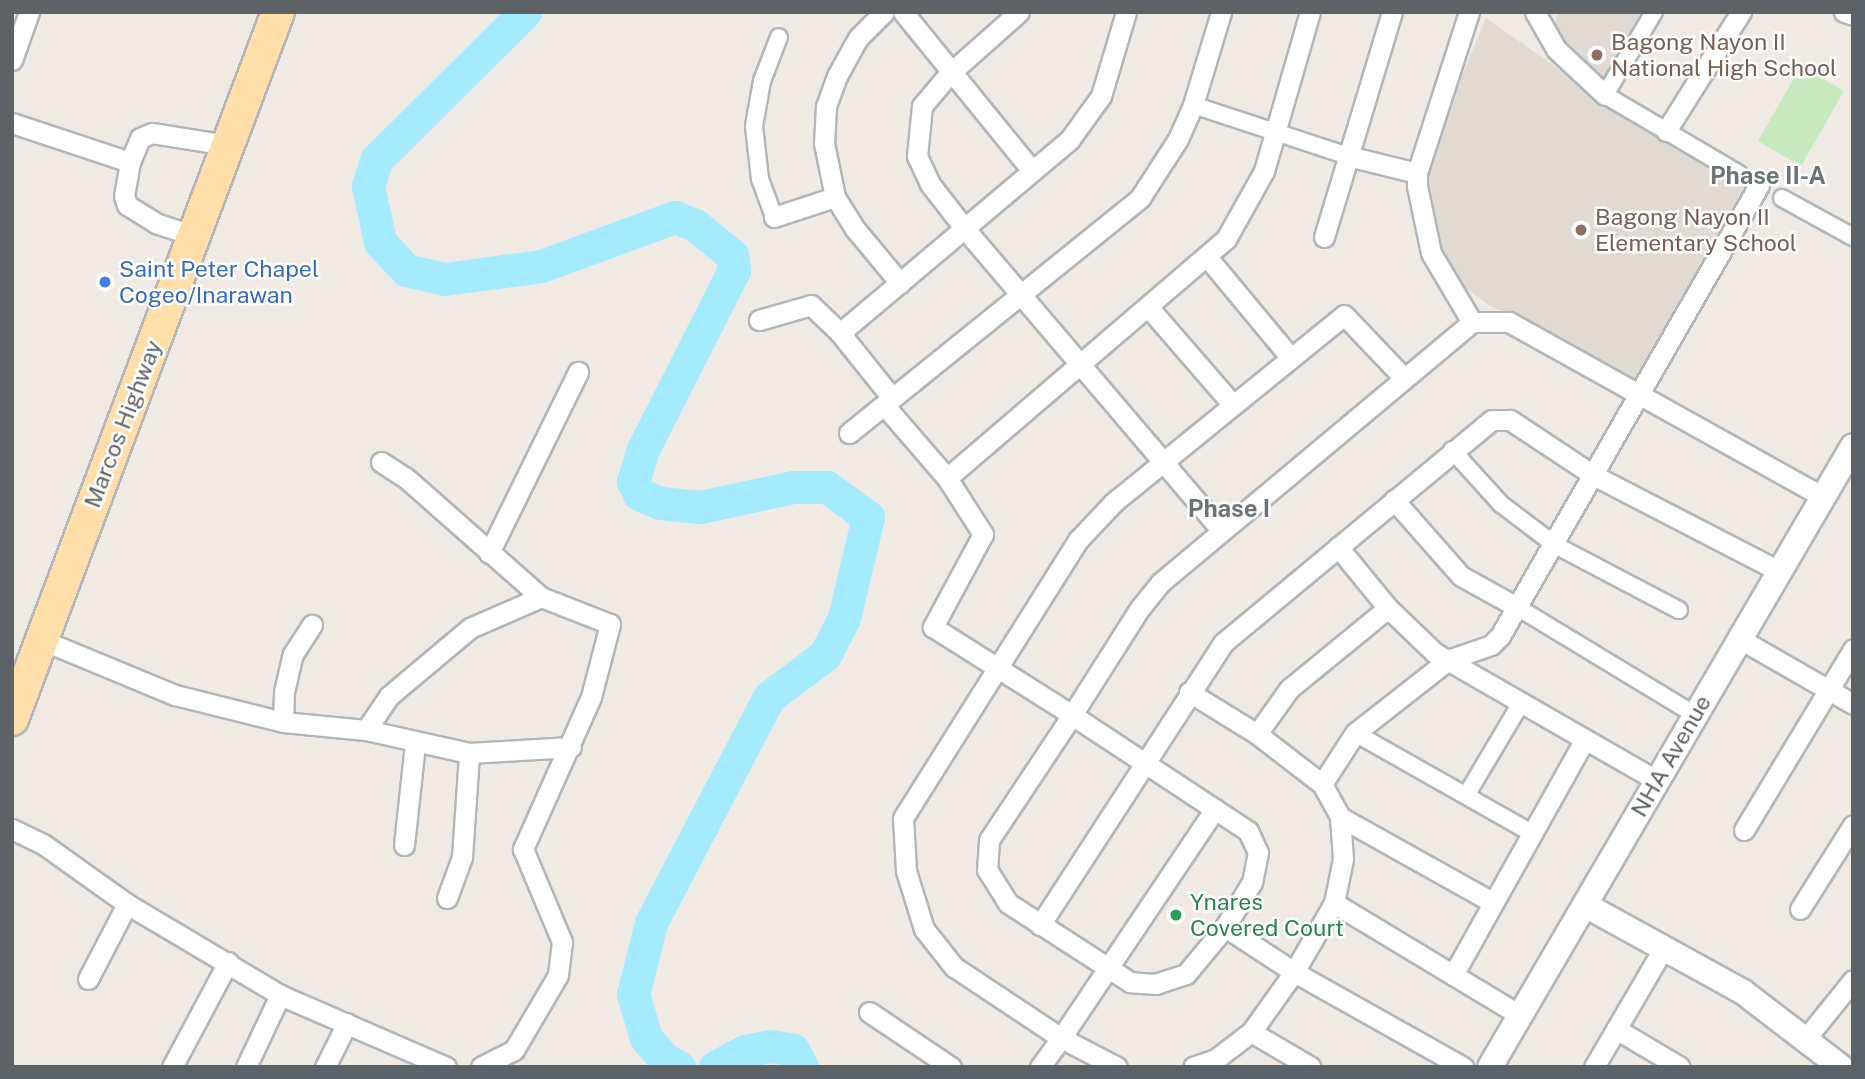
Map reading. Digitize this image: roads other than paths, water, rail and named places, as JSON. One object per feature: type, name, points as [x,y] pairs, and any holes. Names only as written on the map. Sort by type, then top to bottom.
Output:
[{"type":"main road","name":"Marcos Highway","points":[[12,719],[278,12]]},
{"type":"street","points":[[12,60],[29,12]]},
{"type":"street","points":[[884,12],[858,37],[825,106],[824,144],[835,197],[856,230],[900,283]]},
{"type":"street","points":[[902,12],[949,74],[1032,171]]},
{"type":"street","points":[[1019,12],[949,74],[922,106],[916,134],[917,156],[930,184],[965,229],[1024,294],[1220,529]]},
{"type":"street","points":[[840,333],[1070,139],[1101,96],[1126,12]]},
{"type":"street","points":[[849,433],[1140,198],[1178,139],[1194,105],[1221,12]]},
{"type":"street","points":[[947,478],[1083,365],[1226,239],[1264,171],[1310,12]]},
{"type":"street","points":[[1324,237],[1392,12]]},
{"type":"street","points":[[1469,12],[1417,173],[1430,253],[1472,322]]},
{"type":"street","points":[[1535,12],[1556,49],[1605,95],[1739,174]]},
{"type":"street","points":[[1605,95],[1654,12]]},
{"type":"street","points":[[1666,131],[1741,12]]},
{"type":"street","points":[[1844,12],[1853,15]]},
{"type":"street","points":[[779,37],[762,81],[754,126],[760,178],[774,217],[835,197]]},
{"type":"street","points":[[1194,105],[1274,134],[1417,173]]},
{"type":"street","points":[[12,123],[130,162]]},
{"type":"street","points":[[192,235],[156,223],[127,205],[124,196],[130,162],[140,138],[152,133],[228,145]]},
{"type":"street","points":[[1322,784],[1355,733],[1448,660],[1491,645],[1555,545],[1638,392],[1759,185]]},
{"type":"street","points":[[1782,198],[1853,237]]},
{"type":"street","points":[[1207,257],[1291,358]]},
{"type":"street","points":[[759,320],[811,305],[840,333],[888,402],[947,478],[983,540],[933,627],[1072,715],[1248,831],[1258,852],[1252,882],[1225,927],[1186,974],[1156,984],[1130,982],[1008,903],[987,870],[989,840],[1072,715],[1160,583],[1220,529],[1472,322],[1509,323],[1638,392],[1823,497]]},
{"type":"street","points":[[1149,308],[1233,405]]},
{"type":"street","points":[[1117,1067],[1061,1038],[954,967],[923,929],[906,871],[903,818],[1079,539],[1114,502],[1344,314],[1404,378]]},
{"type":"street","points":[[489,552],[578,372]]},
{"type":"street","points":[[1040,925],[1148,765],[1189,692],[1223,643],[1452,450],[1492,420],[1505,418],[1593,475],[1779,571]]},
{"type":"street","name":"NHA Avenue","points":[[1490,1067],[1853,446]]},
{"type":"street","points":[[1452,450],[1501,504],[1555,545],[1679,610]]},
{"type":"street","points":[[381,462],[406,478],[541,597],[610,624],[592,697],[523,849],[562,942],[558,975],[514,1050],[481,1067]]},
{"type":"street","points":[[1394,500],[1461,576],[1694,714]]},
{"type":"street","points":[[1338,547],[1388,608],[1448,660],[1656,780]]},
{"type":"street","points":[[366,730],[388,696],[470,628],[541,597]]},
{"type":"street","points":[[1257,734],[1289,689],[1388,608]]},
{"type":"street","points":[[283,722],[284,692],[293,654],[312,625]]},
{"type":"street","points":[[1740,639],[1853,704]]},
{"type":"street","points":[[42,640],[175,695],[283,722],[366,730],[469,753],[571,747]]},
{"type":"street","points":[[1744,830],[1853,649]]},
{"type":"street","points":[[1189,692],[1257,734],[1322,784],[1340,817],[1343,859],[1334,903],[1294,972],[1251,1032],[1218,1063],[1193,1067]]},
{"type":"street","points":[[1467,794],[1521,703]]},
{"type":"street","points":[[1355,733],[1532,833]]},
{"type":"street","points":[[1452,975],[1585,739]]},
{"type":"street","points":[[404,845],[415,743]]},
{"type":"street","points":[[447,898],[462,857],[469,753]]},
{"type":"street","points":[[1040,1067],[1215,809]]},
{"type":"street","points":[[1340,817],[1492,902]]},
{"type":"street","points":[[1800,909],[1853,825]]},
{"type":"street","points":[[12,829],[43,844],[127,904],[229,962],[279,995],[347,1023],[405,1060],[446,1067]]},
{"type":"street","points":[[1334,903],[1520,1015]]},
{"type":"street","points":[[88,979],[127,904]]},
{"type":"street","points":[[1585,905],[1743,992],[1807,1037],[1841,1067]]},
{"type":"street","points":[[1225,927],[1294,972],[1463,1067]]},
{"type":"street","points":[[1594,1067],[1663,948]]},
{"type":"street","points":[[172,1067],[229,962]]},
{"type":"street","points":[[1807,1037],[1853,980]]},
{"type":"street","points":[[246,1067],[279,995]]},
{"type":"street","points":[[869,1012],[951,1067]]},
{"type":"street","points":[[325,1067],[347,1023]]},
{"type":"street","points":[[1616,1029],[1679,1067]]},
{"type":"street","points":[[1251,1032],[1311,1067]]},
{"type":"waterway","points":[[525,12],[376,160],[368,186],[380,242],[406,270],[444,279],[541,266],[675,217],[695,225],[732,255],[734,270],[643,449],[633,481],[639,494],[660,503],[700,507],[793,487],[827,487],[868,517],[844,618],[825,655],[769,697],[651,923],[633,994],[646,1038],[664,1059],[679,1067]]},
{"type":"waterway","points":[[715,1067],[745,1051],[771,1046],[793,1050],[802,1067]]},
{"type":"place","name":"Bagong Nayon II National High School","points":[[1597,55]]},
{"type":"place","name":"Bagong Nayon II Elementary School","points":[[1581,230]]},
{"type":"place","name":"Saint Peter Chapel Cogeo/Inarawan","points":[[105,282]]},
{"type":"place","name":"Ynares Covered Court","points":[[1176,915]]},
{"type":"district","name":"Phase II-A","points":[[1768,176]]},
{"type":"district","name":"Phase I","points":[[1229,509]]}]
